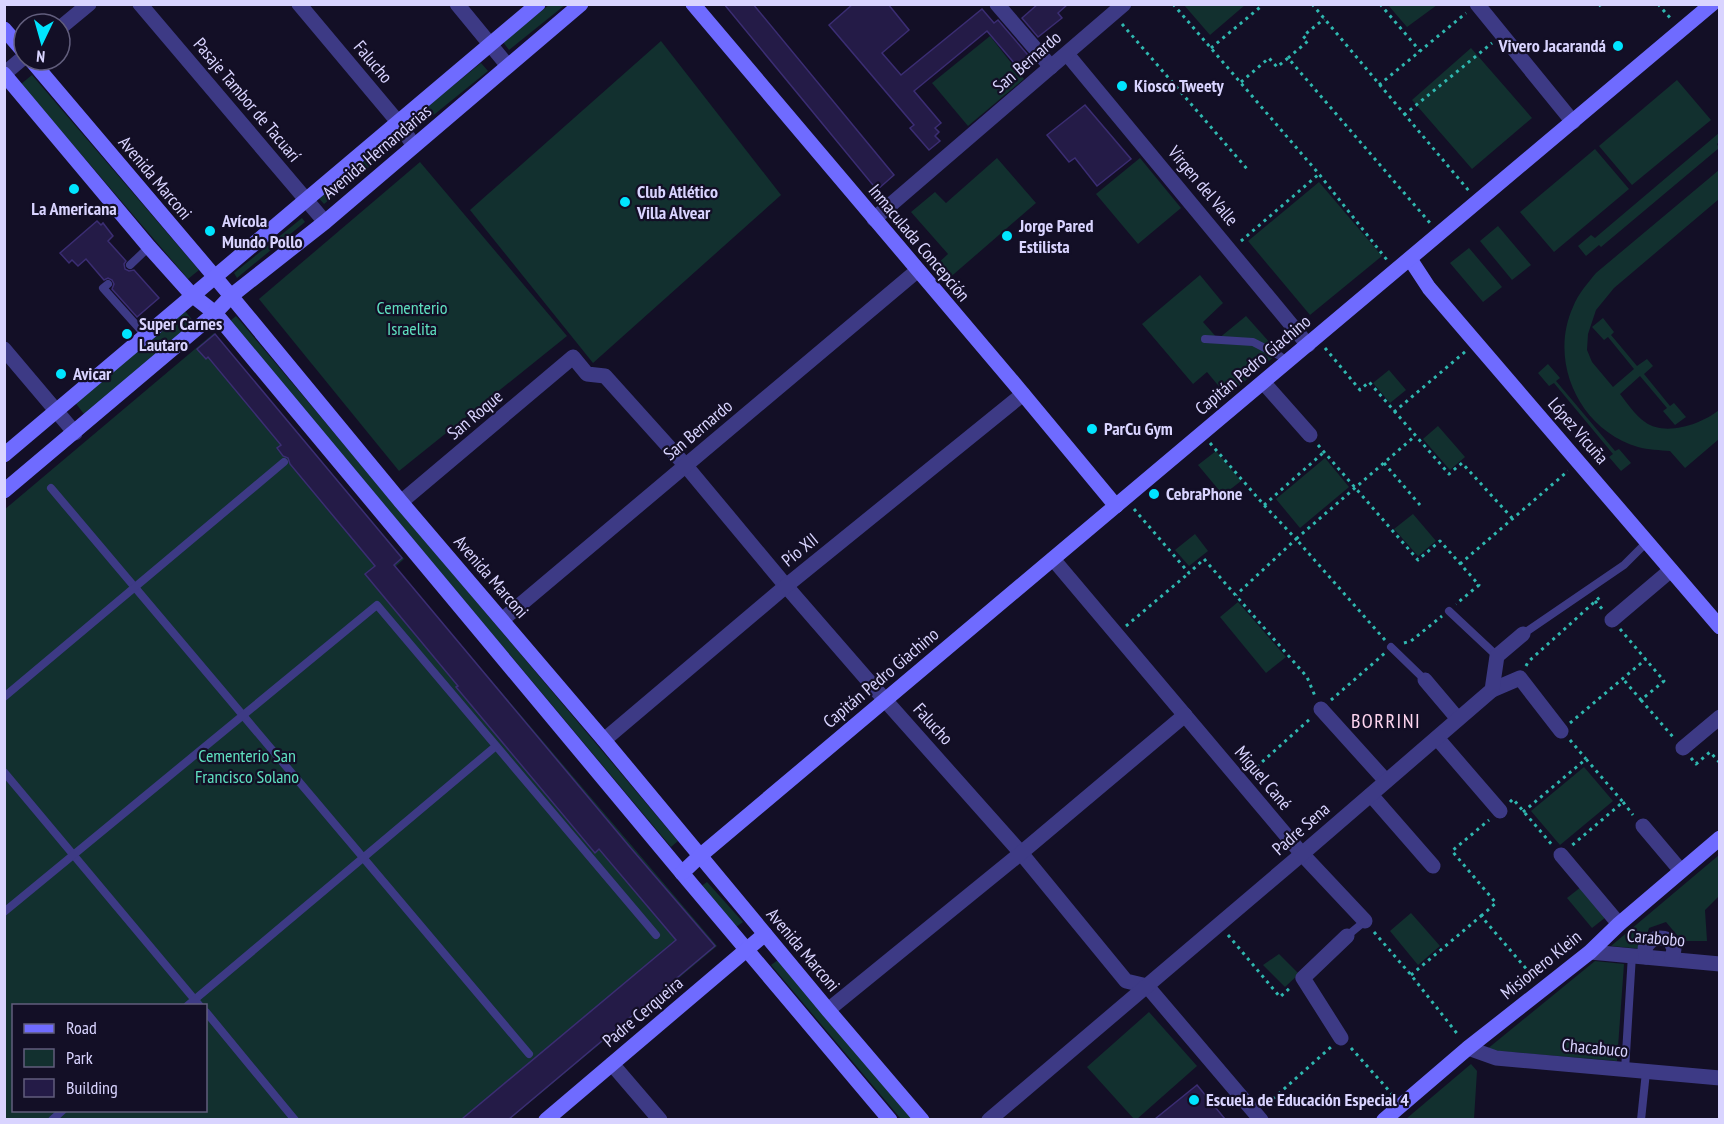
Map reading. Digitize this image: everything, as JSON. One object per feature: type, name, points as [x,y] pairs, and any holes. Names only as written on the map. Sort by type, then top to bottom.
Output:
[{"type":"main road","name":"Avenida Hernandarias","points":[[4,455],[538,4]]},
{"type":"main road","name":"Avenida Hernandarias","points":[[4,491],[215,314],[231,296],[324,222],[581,4]]},
{"type":"main road","name":"Inmaculada Concepción","points":[[693,4],[1023,394],[1120,502]]},
{"type":"main road","name":"Capitán Pedro Giachino","points":[[682,873],[1712,4]]},
{"type":"main road","name":"Avenida Marconi","points":[[41,72],[922,1119]]},
{"type":"main road","points":[[4,74],[148,248],[192,295],[215,314],[890,1119]]},
{"type":"main road","name":"López Vicuña","points":[[1410,259],[1429,288],[1719,627]]},
{"type":"main road","name":"Misionero Klein","points":[[1384,1119],[1468,1048],[1590,952],[1719,838]]},
{"type":"main road","name":"Padre Cerqueira","points":[[546,1119],[765,934]]},
{"type":"street","points":[[72,18],[89,4]]},
{"type":"street","name":"Pasaje Tambor de Tacuarí","points":[[140,4],[324,222]]},
{"type":"street","name":"Falucho","points":[[299,4],[398,122],[414,146]]},
{"type":"street","points":[[457,4],[508,66]]},
{"type":"street","points":[[997,4],[1051,67]]},
{"type":"street","points":[[1477,4],[1573,122]]},
{"type":"street","name":"San Bernardo","points":[[874,219],[1118,9]]},
{"type":"street","name":"Virgen del Valle","points":[[1067,54],[1231,250],[1312,341]]},
{"type":"street","name":"San Bernardo","points":[[502,620],[918,270]]},
{"type":"street","points":[[4,349],[75,433]]},
{"type":"street","name":"Falucho","points":[[573,357],[587,374],[605,376],[686,466],[885,700],[1021,853],[1126,981],[1147,986],[1259,1116]]},
{"type":"street","name":"San Roque","points":[[401,502],[573,357]]},
{"type":"street","points":[[1263,382],[1310,435]]},
{"type":"street","name":"Pío XII","points":[[604,740],[786,586],[1023,394]]},
{"type":"street","name":"Miguel Cané","points":[[1053,559],[1302,854],[1365,921]]},
{"type":"street","points":[[1612,620],[1671,570]]},
{"type":"street","points":[[1492,690],[1497,656],[1523,634]]},
{"type":"street","points":[[1520,678],[1561,730]]},
{"type":"street","name":"Padre Sena","points":[[989,1119],[1492,690],[1520,678]]},
{"type":"street","points":[[1425,680],[1458,719]]},
{"type":"street","points":[[1321,709],[1386,782]]},
{"type":"street","points":[[828,1010],[1021,853],[1185,715]]},
{"type":"street","points":[[1683,748],[1719,717]]},
{"type":"street","points":[[1437,738],[1500,811]]},
{"type":"street","points":[[1371,795],[1433,866]]},
{"type":"street","points":[[1643,826],[1681,871]]},
{"type":"street","points":[[1561,855],[1619,924]]},
{"type":"street","points":[[1341,1038],[1303,978],[1347,936]]},
{"type":"street","points":[[1639,956],[1651,939],[1660,937],[1670,940],[1674,949],[1672,959]]},
{"type":"street","name":"Carabobo","points":[[1590,952],[1719,964]]},
{"type":"street","name":"Chacabuco","points":[[1468,1048],[1496,1058],[1719,1078]]},
{"type":"street","points":[[612,1064],[660,1119]]},
{"type":"lane","points":[[130,265],[148,248]]},
{"type":"lane","points":[[108,284],[103,288],[146,336]]},
{"type":"lane","points":[[1204,339],[1253,342],[1287,362]]},
{"type":"lane","points":[[4,697],[284,462]]},
{"type":"lane","points":[[51,488],[529,1054]]},
{"type":"lane","points":[[1523,634],[1624,565],[1647,542]]},
{"type":"lane","points":[[4,912],[377,605],[656,935]]},
{"type":"lane","points":[[1449,611],[1497,656]]},
{"type":"lane","points":[[1391,647],[1425,680]]},
{"type":"lane","points":[[4,772],[197,1002],[496,746]]},
{"type":"lane","points":[[1347,936],[1365,921]]},
{"type":"lane","points":[[1625,1070],[1639,956]]},
{"type":"lane","points":[[207,1013],[295,1119]]},
{"type":"lane","points":[[1641,1119],[1646,1072]]},
{"type":"path","points":[[1173,4],[1319,174],[1396,270]]},
{"type":"path","points":[[1211,48],[1264,4]]},
{"type":"path","points":[[1312,4],[1477,202]]},
{"type":"path","points":[[1380,4],[1420,51]]},
{"type":"path","points":[[1379,85],[1477,4]]},
{"type":"path","points":[[1659,4],[1681,30]]},
{"type":"path","points":[[1118,9],[1128,30],[1248,170]]},
{"type":"path","points":[[1240,82],[1269,58],[1277,67],[1308,41],[1303,36],[1324,19]]},
{"type":"path","points":[[1404,115],[1503,34]]},
{"type":"path","points":[[1288,58],[1439,234]]},
{"type":"path","points":[[1231,250],[1319,174]]},
{"type":"path","points":[[1312,341],[1360,390],[1369,382],[1449,474],[1462,463],[1512,518]]},
{"type":"path","points":[[1394,412],[1476,342]]},
{"type":"path","points":[[1202,434],[1391,647]]},
{"type":"path","points":[[1236,596],[1296,539],[1415,436]]},
{"type":"path","points":[[1240,781],[1391,647],[1411,641],[1479,585],[1440,541],[1418,560],[1324,452],[1264,505]]},
{"type":"path","points":[[1460,564],[1578,462]]},
{"type":"path","points":[[1384,463],[1420,505]]},
{"type":"path","points":[[1120,502],[1189,573]]},
{"type":"path","points":[[1117,634],[1204,559],[1307,677],[1321,709]]},
{"type":"path","points":[[1520,678],[1528,662],[1603,594]]},
{"type":"path","points":[[1595,601],[1664,681],[1641,700]]},
{"type":"path","points":[[1411,975],[1496,903],[1452,851],[1513,800],[1561,855],[1623,802],[1561,730],[1646,659]]},
{"type":"path","points":[[1623,679],[1696,764],[1710,752],[1719,763]]},
{"type":"path","points":[[1524,812],[1586,759]]},
{"type":"path","points":[[1481,915],[1544,989]]},
{"type":"path","points":[[1365,921],[1468,1048]]},
{"type":"path","points":[[1219,924],[1280,997],[1303,978]]},
{"type":"path","points":[[1259,1116],[1341,1038],[1402,1105]]},
{"type":"green space","points":[[549,5],[565,5],[509,50],[503,42]]},
{"type":"green space","points":[[1184,5],[1245,5],[1210,35]]},
{"type":"green space","points":[[1388,5],[1437,5],[1407,27]]},
{"type":"green space","points":[[990,36],[1024,79],[968,126],[932,83]]},
{"type":"green space","name":"Club Atlético Villa Alvear","points":[[661,41],[781,195],[593,363],[470,210]]},
{"type":"green space","points":[[1471,48],[1532,118],[1472,169],[1412,100]]},
{"type":"green space","points":[[481,63],[488,71],[420,126],[413,118]]},
{"type":"green space","points":[[32,75],[199,270],[188,279],[21,84]]},
{"type":"green space","points":[[1677,80],[1711,120],[1632,185],[1599,146]]},
{"type":"green space","points":[[1719,133],[1717,144],[1719,148],[1601,247],[1599,245],[1586,256],[1578,246],[1591,235],[1595,238]]},
{"type":"green space","points":[[385,141],[392,148],[324,204],[317,196]]},
{"type":"green space","points":[[1595,149],[1629,189],[1554,252],[1520,212]]},
{"type":"green space","points":[[997,158],[1036,203],[947,280],[935,266],[948,254],[911,212],[935,192],[946,203]]},
{"type":"green space","points":[[1140,158],[1181,208],[1138,244],[1096,194]]},
{"type":"green space","name":"Cementerio Israelita","points":[[420,162],[567,336],[399,471],[259,299]]},
{"type":"green space","points":[[1719,170],[1719,199],[1614,288],[1596,310],[1588,334],[1587,350],[1592,362],[1613,387],[1634,369],[1608,337],[1604,340],[1592,327],[1603,318],[1614,332],[1611,335],[1637,366],[1647,359],[1653,366],[1644,374],[1670,406],[1674,403],[1686,417],[1675,425],[1663,411],[1667,408],[1640,376],[1620,394],[1645,422],[1663,428],[1683,427],[1703,420],[1719,410],[1719,439],[1685,468],[1670,451],[1638,447],[1618,438],[1600,426],[1585,410],[1574,391],[1567,371],[1564,350],[1566,328],[1577,298],[1596,273]]},
{"type":"green space","points":[[1319,182],[1382,256],[1310,315],[1248,241]]},
{"type":"green space","points":[[302,218],[305,222],[237,278],[234,273]]},
{"type":"green space","points":[[1498,226],[1531,265],[1512,280],[1480,241]]},
{"type":"green space","points":[[1469,248],[1502,287],[1483,302],[1450,263]]},
{"type":"green space","points":[[1200,275],[1223,303],[1203,322],[1218,339],[1246,316],[1271,344],[1283,337],[1288,345],[1227,396],[1207,372],[1193,384],[1142,324]]},
{"type":"green space","points":[[185,311],[195,323],[84,414],[74,401]]},
{"type":"green space","points":[[236,316],[678,841],[671,847],[230,321]]},
{"type":"green space","name":"Cementerio San Francisco Solano","points":[[214,333],[404,559],[395,567],[717,946],[510,1119],[4,1119],[4,510]]},
{"type":"green space","points":[[1548,364],[1560,378],[1556,381],[1615,451],[1619,449],[1631,463],[1621,471],[1609,457],[1613,454],[1554,383],[1549,386],[1538,373]]},
{"type":"green space","points":[[1389,370],[1406,390],[1390,403],[1373,383]]},
{"type":"green space","points":[[1438,426],[1465,457],[1450,470],[1423,439]]},
{"type":"green space","points":[[1216,451],[1241,481],[1223,495],[1198,465]]},
{"type":"green space","points":[[1325,458],[1349,487],[1300,528],[1276,499]]},
{"type":"green space","points":[[1413,514],[1436,541],[1418,556],[1394,529]]},
{"type":"green space","points":[[1195,534],[1208,551],[1189,566],[1175,550]]},
{"type":"green space","points":[[1238,602],[1286,657],[1266,673],[1220,617]]},
{"type":"green space","points":[[1584,767],[1613,801],[1560,845],[1531,811]]},
{"type":"green space","points":[[1719,855],[1719,896],[1705,910],[1707,941],[1682,941],[1666,922],[1649,928],[1642,949],[1611,946]]},
{"type":"green space","points":[[707,882],[743,922],[736,927],[700,887]]},
{"type":"green space","points":[[1581,887],[1606,917],[1592,928],[1567,898]]},
{"type":"green space","points":[[1411,913],[1440,946],[1418,965],[1390,931]]},
{"type":"green space","points":[[1279,954],[1299,974],[1285,987],[1263,965]]},
{"type":"green space","points":[[778,960],[912,1119],[901,1119],[771,965]]},
{"type":"green space","points":[[1595,961],[1624,964],[1617,1061],[1486,1050]]},
{"type":"green space","points":[[1149,1012],[1197,1066],[1137,1119],[1134,1119],[1087,1067]]},
{"type":"green space","points":[[1471,1064],[1477,1071],[1474,1119],[1406,1119]]},
{"type":"building","points":[[724,4],[753,4],[894,175],[877,190]]},
{"type":"building","points":[[853,4],[888,4],[909,30],[882,53],[901,75],[982,9],[994,23],[998,20],[1033,61],[1021,71],[987,31],[914,91],[941,123],[935,128],[939,132],[935,136],[940,141],[929,150],[910,128],[914,125],[829,25]]},
{"type":"building","points":[[1038,4],[1068,4],[1058,13],[1062,18],[1038,37],[1022,18]]},
{"type":"building","points":[[1085,105],[1131,159],[1097,186],[1075,158],[1069,162],[1047,135]]},
{"type":"building","points":[[97,221],[101,225],[103,223],[113,236],[108,241],[126,261],[125,269],[134,270],[159,298],[137,317],[112,289],[114,284],[112,280],[108,278],[104,280],[86,259],[78,266],[72,260],[69,263],[60,253]]},
{"type":"building","points":[[215,334],[402,558],[394,565],[715,946],[509,1119],[462,1119],[676,940],[599,849],[595,853],[365,574],[375,566],[290,464],[288,458],[283,456],[277,448],[281,445],[208,357],[206,359],[197,349]]},
{"type":"building","name":"Escuela de Educación Especial 4","points":[[1197,1085],[1225,1119],[1155,1119]]},
{"type":"place","name":"Vivero Jacarandá","points":[[1618,46]]},
{"type":"place","name":"Kiosco Tweety","points":[[1122,86]]},
{"type":"place","name":"La Americana","points":[[74,189]]},
{"type":"place","name":"Club Atlético Villa Alvear","points":[[625,202]]},
{"type":"place","name":"Avícola Mundo Pollo","points":[[210,231]]},
{"type":"place","name":"Jorge Pared Estilista","points":[[1007,236]]},
{"type":"place","name":"Super Carnes Lautaro","points":[[127,334]]},
{"type":"place","name":"Avicar","points":[[61,374]]},
{"type":"place","name":"ParCu Gym","points":[[1092,429]]},
{"type":"place","name":"CebraPhone","points":[[1154,494]]},
{"type":"place","name":"Escuela de Educación Especial 4","points":[[1194,1100]]},
{"type":"district","name":"BORRINI","points":[[1386,721]]}]
